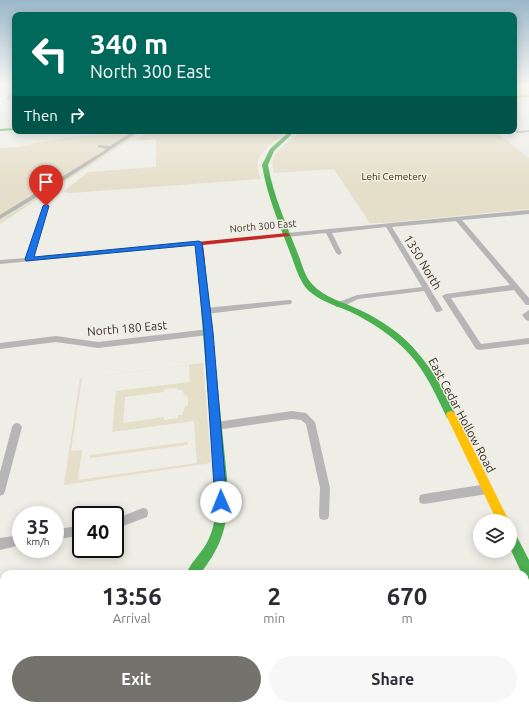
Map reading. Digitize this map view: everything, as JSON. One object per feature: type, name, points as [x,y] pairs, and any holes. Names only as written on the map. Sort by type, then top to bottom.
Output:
[{"type":"street","points":[[0,130],[12,129]]},
{"type":"street","points":[[517,131],[529,131]]},
{"type":"street","points":[[0,217],[53,185],[132,134]]},
{"type":"street","name":"East Cedar Hollow Road","points":[[290,134],[269,153],[265,167],[287,235],[307,284],[318,294],[357,312],[391,332],[419,359],[440,394],[500,514]]},
{"type":"street","points":[[100,146],[111,148]]},
{"type":"street","points":[[29,259],[46,206]]},
{"type":"street","name":"North 300 East","points":[[0,262],[529,212]]},
{"type":"street","points":[[458,218],[529,303]]},
{"type":"street","name":"1350 North","points":[[388,225],[439,310]]},
{"type":"street","points":[[328,231],[339,253]]},
{"type":"street","points":[[195,570],[203,561],[215,540],[221,525],[222,490],[209,332],[199,243]]},
{"type":"street","points":[[516,287],[446,296],[479,347],[529,341]]},
{"type":"street","points":[[339,305],[357,297],[426,289]]},
{"type":"street","points":[[206,311],[288,302]]},
{"type":"street","points":[[529,313],[526,315],[529,318]]},
{"type":"street","name":"North 180 East","points":[[0,346],[56,339],[98,345],[209,332]]},
{"type":"street","points":[[216,426],[292,415],[303,416],[310,422],[324,480],[324,515]]},
{"type":"street","points":[[0,492],[17,428]]},
{"type":"street","points":[[424,499],[487,489]]},
{"type":"street","points":[[124,520],[143,513]]},
{"type":"street","points":[[0,544],[12,542]]},
{"type":"street","points":[[517,549],[527,570]]},
{"type":"green space","points":[[138,134],[0,224],[0,148],[16,147],[69,137]]},
{"type":"green space","points":[[145,134],[283,134],[260,156],[258,170],[261,179],[71,193],[63,192],[88,172],[156,167],[156,139],[141,141],[136,139]]},
{"type":"green space","name":"Lehi Cemetery","points":[[297,134],[499,134],[529,158],[529,209],[385,223],[370,223],[334,169],[274,173],[273,165],[276,153]]},
{"type":"green space","points":[[203,363],[211,463],[64,485],[80,378]],"holes":[[[189,365],[190,382],[116,391],[112,432],[194,421],[197,463],[78,480],[82,450],[71,451],[82,378]],[[177,388],[177,390],[182,390],[185,396],[188,396],[188,406],[185,406],[182,415],[178,415],[178,418],[164,420],[164,417],[123,423],[125,397],[164,392],[164,389]]]},
{"type":"green space","points":[[187,442],[187,445],[89,457],[91,455]]},
{"type":"traffic: fast","points":[[0,130],[12,129]]},
{"type":"traffic: fast","points":[[289,134],[272,150],[265,165],[270,186],[298,264],[308,285],[325,298],[358,312],[391,333],[407,346],[420,360],[451,415]]},
{"type":"traffic: fast","points":[[195,570],[210,550],[215,540],[219,529],[222,507],[221,478],[201,261]]},
{"type":"traffic: fast","points":[[517,549],[527,570]]},
{"type":"traffic: slow","points":[[451,415],[500,514]]},
{"type":"traffic: jam","points":[[201,261],[199,243],[287,235]]},
{"type":"route","points":[[46,206],[29,259],[199,243],[209,332],[211,371],[222,490],[221,502]]}]
